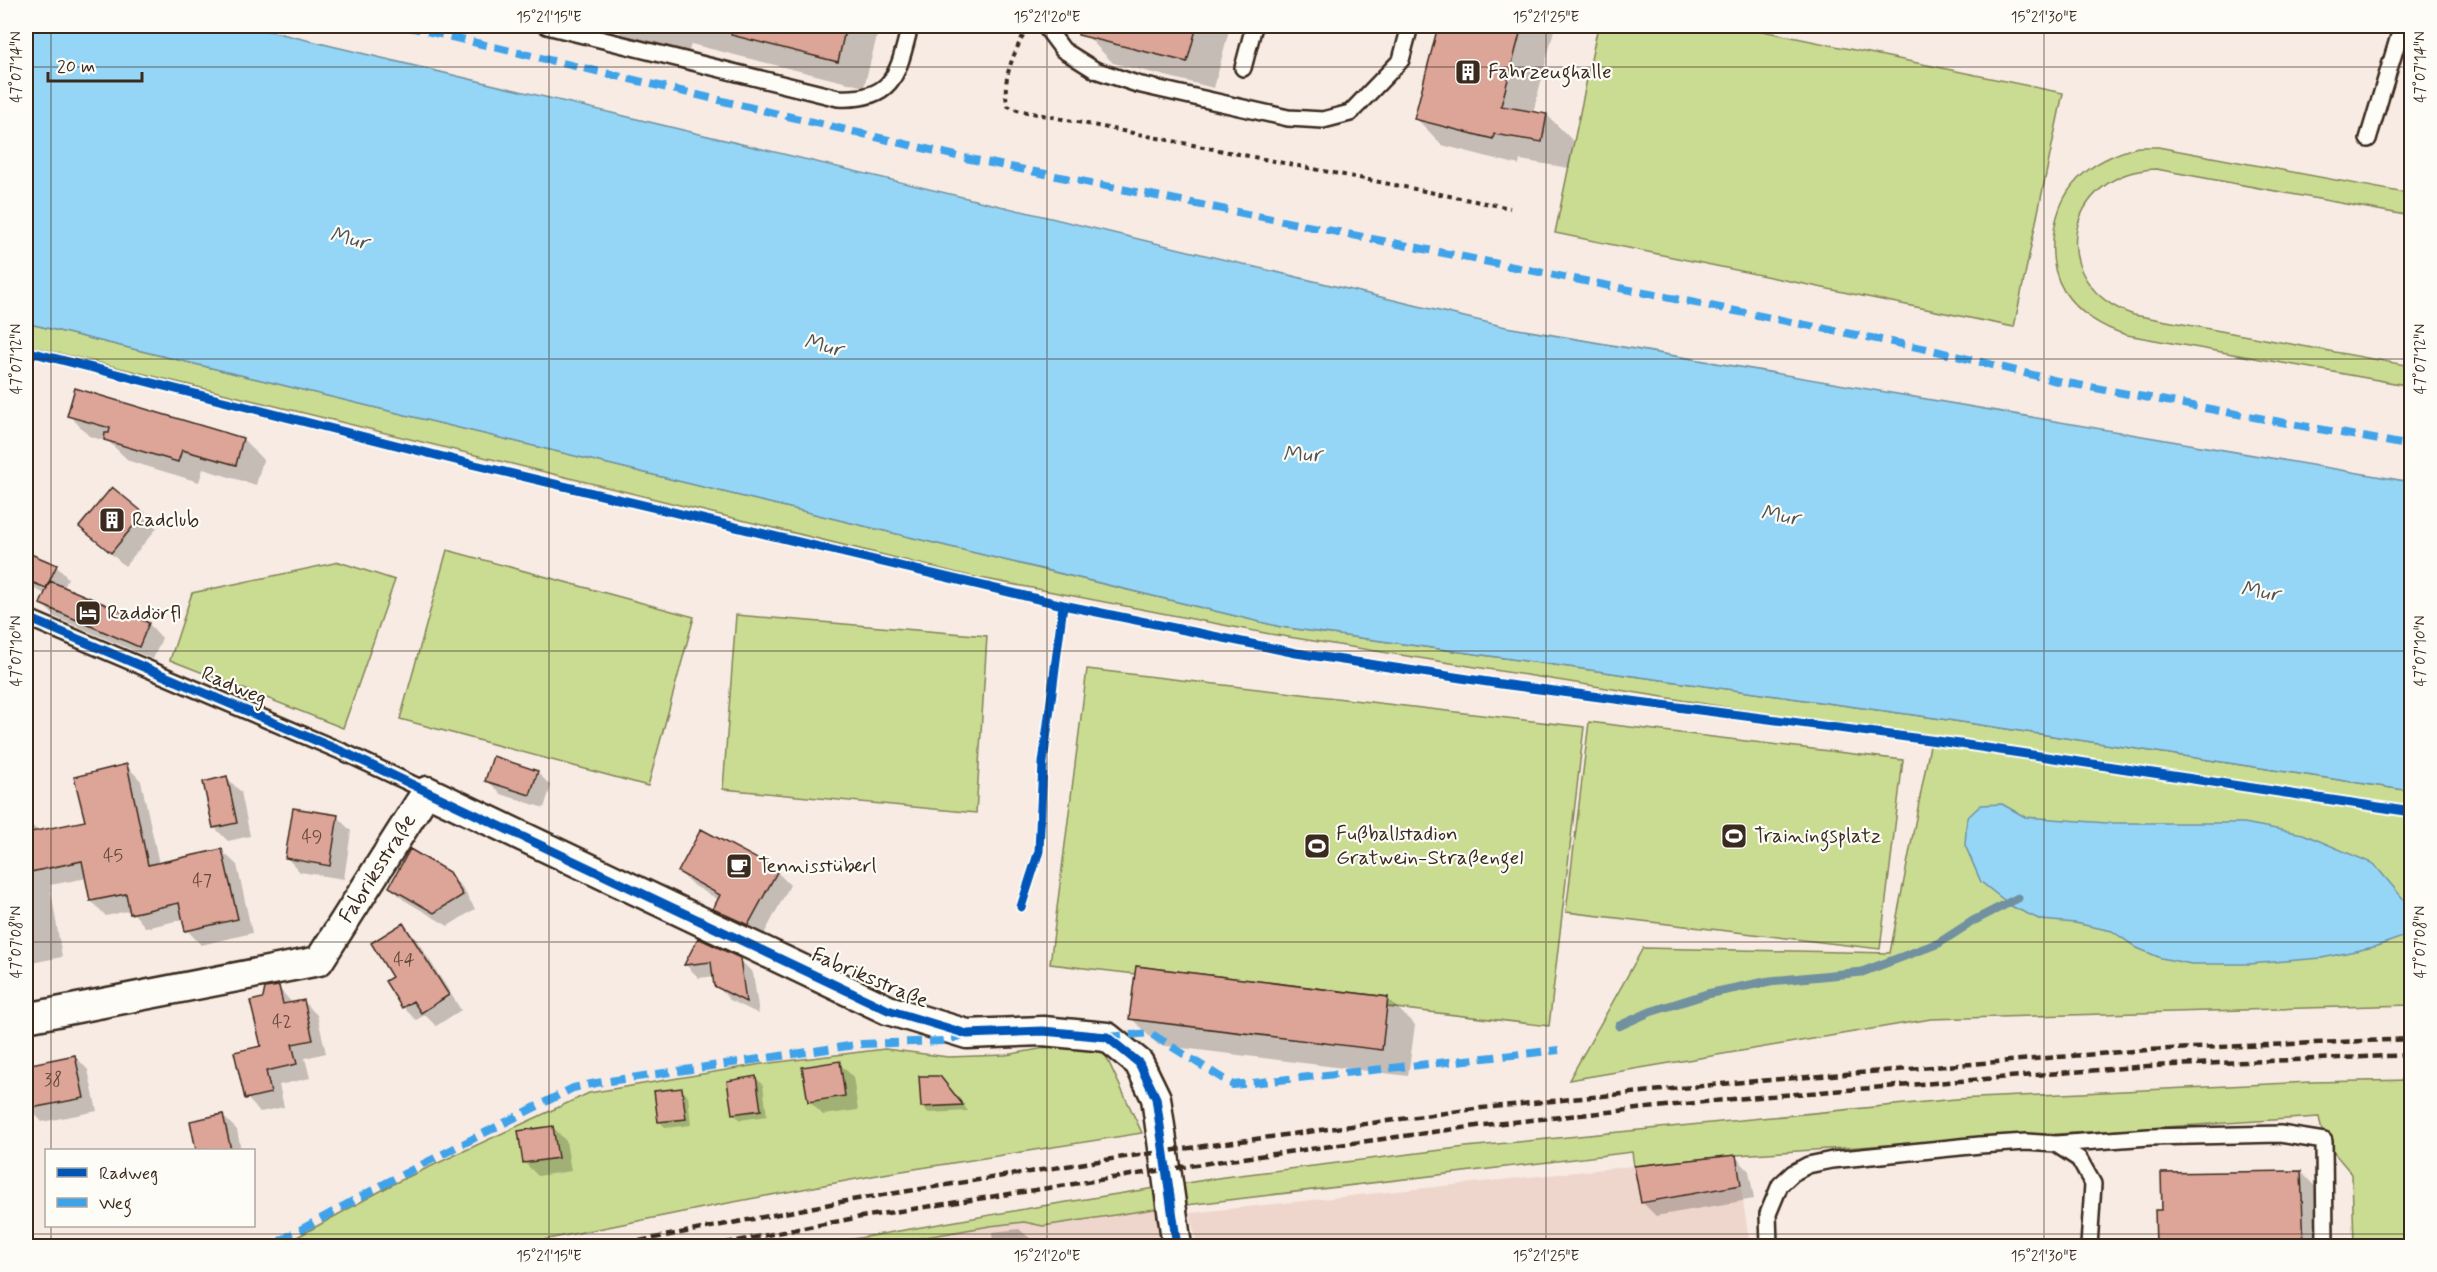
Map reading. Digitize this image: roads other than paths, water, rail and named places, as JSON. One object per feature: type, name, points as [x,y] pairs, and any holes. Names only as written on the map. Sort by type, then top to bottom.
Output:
[{"type":"street","name":"Fabriksstraße","points":[[26,1018],[319,961],[427,791],[888,1010],[967,1034],[1043,1031],[1107,1037],[1139,1063],[1156,1098],[1177,1246]]},
{"type":"lane","points":[[548,26],[838,98],[860,99],[890,85],[899,67],[910,26]]},
{"type":"lane","points":[[1045,26],[1063,50],[1095,70],[1137,84],[1288,118],[1323,120],[1350,113],[1401,60],[1410,26]]},
{"type":"lane","points":[[1243,68],[1254,26]]},
{"type":"lane","points":[[2368,139],[2402,26]]},
{"type":"lane","name":"Radweg","points":[[26,617],[350,755],[427,791]]},
{"type":"lane","points":[[1769,1246],[1768,1214],[1774,1196],[1780,1185],[1793,1173],[1808,1165],[1908,1151],[2026,1142],[2056,1144],[2149,1137],[2280,1134],[2324,1141],[2325,1246]]},
{"type":"lane","points":[[2056,1144],[2079,1159],[2093,1184],[2089,1246]]},
{"type":"water","name":"Mur","points":[[26,26],[248,26],[1506,327],[2411,482],[2411,791],[1935,718],[1281,627],[26,323]]},
{"type":"water","points":[[2002,804],[2025,817],[2107,823],[2244,823],[2303,834],[2374,864],[2411,908],[2411,921],[2403,937],[2374,947],[2322,958],[2249,964],[2191,964],[2161,958],[2137,948],[2112,931],[2075,923],[2041,920],[2013,907],[1981,882],[1965,845],[1967,818],[1981,805]]},
{"type":"waterway","points":[[1619,1026],[1650,1012],[1707,994],[1770,981],[1862,972],[1939,943],[1973,921],[2018,898]]},
{"type":"railway","points":[[613,1246],[851,1200],[1124,1157],[1482,1108],[1732,1083],[2147,1050],[2412,1039]]},
{"type":"railway","points":[[711,1246],[855,1218],[1215,1162],[1484,1125],[1733,1099],[2148,1066],[2412,1055]]},
{"type":"place","name":"Fahrzeughalle","points":[[1468,72]]},
{"type":"place","name":"Radclub","points":[[112,520]]},
{"type":"place","name":"Raddörfl","points":[[88,613]]},
{"type":"place","name":"Trainingsplatz","points":[[1734,836]]},
{"type":"place","name":"Fußballstadion Gratwein-Straßengel","points":[[1317,846]]},
{"type":"place","name":"Tennisstüberl","points":[[739,866]]}]
